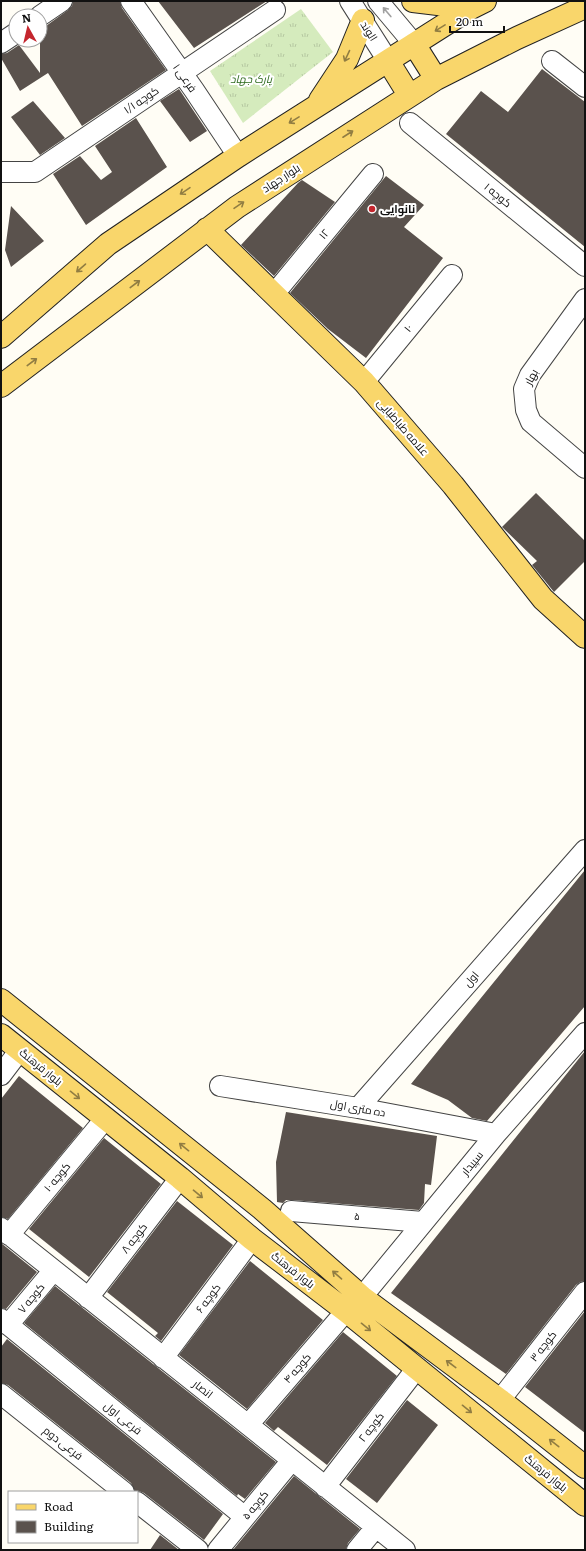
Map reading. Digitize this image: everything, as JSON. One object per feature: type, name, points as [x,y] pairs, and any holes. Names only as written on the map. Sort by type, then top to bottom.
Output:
[{"type":"main road","points":[[414,1],[478,5]]},
{"type":"main road","points":[[1,337],[108,244],[238,156],[478,5]]},
{"type":"main road","name":"بلوار جهاد","points":[[1,386],[236,206],[436,79],[517,38],[585,8]]},
{"type":"main road","points":[[316,106],[347,58],[362,20]]},
{"type":"main road","points":[[414,44],[436,79]]},
{"type":"main road","points":[[388,61],[409,95]]},
{"type":"main road","name":"علامه طباطبایی","points":[[207,229],[364,382],[453,486],[543,598],[585,637]]},
{"type":"main road","name":"بلوار فرهنگ","points":[[1,1000],[262,1209],[417,1368],[585,1505]]},
{"type":"main road","name":"بلوار فرهنگ","points":[[1,1035],[180,1178],[252,1239],[500,1400],[585,1467]]},
{"type":"street","points":[[48,11],[62,1]]},
{"type":"street","name":"فرعی ۱","points":[[131,1],[238,156]]},
{"type":"street","name":"الوند","points":[[350,1],[388,61]]},
{"type":"street","points":[[378,1],[414,44]]},
{"type":"street","name":"کوچه ۱/۱","points":[[1,172],[35,172],[274,10]]},
{"type":"street","points":[[552,61],[585,88]]},
{"type":"street","name":"کوچه ۱","points":[[410,123],[585,266]]},
{"type":"street","name":"۱۲","points":[[274,294],[374,174]]},
{"type":"street","name":"۱۰","points":[[364,382],[452,274]]},
{"type":"street","name":"بهار","points":[[585,299],[530,374],[524,389],[526,410],[531,422],[585,468]]},
{"type":"street","name":"اول","points":[[358,1108],[585,850]]},
{"type":"street","name":"سپیدار","points":[[354,1304],[496,1134],[585,1033]]},
{"type":"street","points":[[1,1075],[20,1050]]},
{"type":"street","name":"ده متری اول","points":[[220,1086],[358,1108],[496,1134]]},
{"type":"street","name":"کوچه ۱۰","points":[[5,1232],[105,1118]]},
{"type":"street","name":"کوچه ۸","points":[[88,1298],[180,1178]]},
{"type":"street","name":"۵","points":[[291,1211],[424,1222]]},
{"type":"street","name":"انصار","points":[[5,1232],[405,1550]]},
{"type":"street","name":"کوچه ۶","points":[[163,1358],[252,1239]]},
{"type":"street","name":"کوچه ۷","points":[[5,1322],[54,1271]]},
{"type":"street","name":"کوچه ۳","points":[[500,1400],[585,1292]]},
{"type":"street","name":"کوچه ۴","points":[[248,1425],[354,1304]]},
{"type":"street","name":"فرعی اول","points":[[5,1322],[245,1517]]},
{"type":"street","name":"کوچه ۲","points":[[325,1487],[417,1368]]},
{"type":"street","name":"فرعی دوم","points":[[1,1394],[123,1491]]},
{"type":"street","name":"کوچه ۵","points":[[218,1550],[292,1460]]},
{"type":"street","points":[[138,1503],[198,1550]]},
{"type":"street","points":[[357,1550],[376,1527]]},
{"type":"green space","name":"پارک جهاد","points":[[301,9],[333,52],[243,123],[210,71]]},
{"type":"building","points":[[73,1],[120,1],[122,8],[166,70],[82,126],[48,73],[20,91],[1,58],[1,54],[7,53],[14,48],[21,48],[40,73],[40,48],[48,48],[48,25],[72,6]]},
{"type":"building","points":[[158,1],[267,1],[194,48]]},
{"type":"building","points":[[542,69],[585,102],[585,247],[446,134],[481,91],[508,112]]},
{"type":"building","points":[[179,89],[207,131],[190,142],[160,101]]},
{"type":"building","points":[[33,101],[65,138],[40,155],[11,117]]},
{"type":"building","points":[[136,118],[167,167],[86,225],[53,174],[80,156],[101,180],[112,172],[95,146]]},
{"type":"building","points":[[386,176],[424,205],[404,227],[443,258],[366,358],[328,329],[290,293]]},
{"type":"building","points":[[302,180],[335,202],[274,276],[241,245]]},
{"type":"building","points":[[11,206],[44,241],[11,267],[5,250]]},
{"type":"building","points":[[536,493],[585,541],[585,561],[554,592],[532,565],[537,561],[502,527]]},
{"type":"building","points":[[585,870],[585,1006],[487,1121],[472,1118],[448,1100],[411,1084]]},
{"type":"building","points":[[585,1051],[585,1281],[576,1285],[506,1374],[391,1293]]},
{"type":"building","points":[[19,1076],[83,1128],[8,1219],[1,1217],[1,1099]]},
{"type":"building","points":[[286,1112],[437,1136],[431,1185],[425,1184],[424,1203],[419,1210],[292,1200],[286,1200],[283,1203],[277,1202],[276,1162]]},
{"type":"building","points":[[104,1138],[161,1184],[89,1277],[29,1229]]},
{"type":"building","points":[[177,1201],[233,1245],[161,1341],[155,1336],[158,1333],[107,1292]]},
{"type":"building","points":[[1,1243],[37,1272],[6,1309],[1,1308]]},
{"type":"building","points":[[250,1261],[323,1320],[247,1409],[179,1355]]},
{"type":"building","points":[[55,1286],[276,1462],[245,1499],[238,1494],[237,1496],[24,1323]]},
{"type":"building","points":[[585,1311],[585,1433],[525,1387]]},
{"type":"building","points":[[343,1332],[397,1376],[327,1465],[278,1427],[274,1431],[265,1423]]},
{"type":"building","points":[[7,1339],[223,1514],[204,1540],[144,1493],[135,1491],[131,1483],[8,1385],[1,1383],[1,1347]]},
{"type":"building","points":[[407,1400],[438,1425],[377,1503],[346,1479]]},
{"type":"building","points":[[294,1476],[360,1529],[348,1543],[346,1550],[233,1550]]},
{"type":"building","points":[[160,1535],[179,1550],[150,1550]]},
{"type":"place","name":"نانوایی","points":[[372,209]]}]
